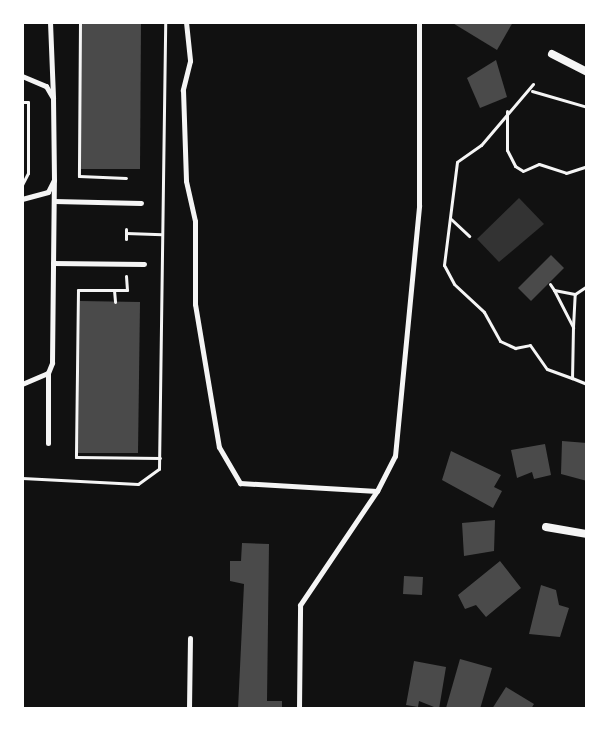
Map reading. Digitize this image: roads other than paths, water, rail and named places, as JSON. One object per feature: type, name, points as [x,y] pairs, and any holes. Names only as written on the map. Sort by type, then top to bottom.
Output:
[{"type":"street","points":[[552,54],[587,72]]},
{"type":"street","points":[[546,527],[587,534]]},
{"type":"lane","points":[[48,443],[54,201],[50,22]]},
{"type":"lane","points":[[186,22],[190,61],[183,90],[186,181],[195,221],[195,304],[219,447],[240,483],[377,491]]},
{"type":"lane","points":[[299,709],[300,605],[377,491],[395,456],[419,205],[419,22]]},
{"type":"lane","points":[[22,76],[46,86],[53,98]]},
{"type":"lane","points":[[22,199],[48,192],[54,180]]},
{"type":"lane","points":[[54,201],[141,203]]},
{"type":"lane","points":[[53,263],[144,264]]},
{"type":"lane","points":[[22,384],[48,373]]},
{"type":"lane","points":[[189,709],[190,638]]}]
